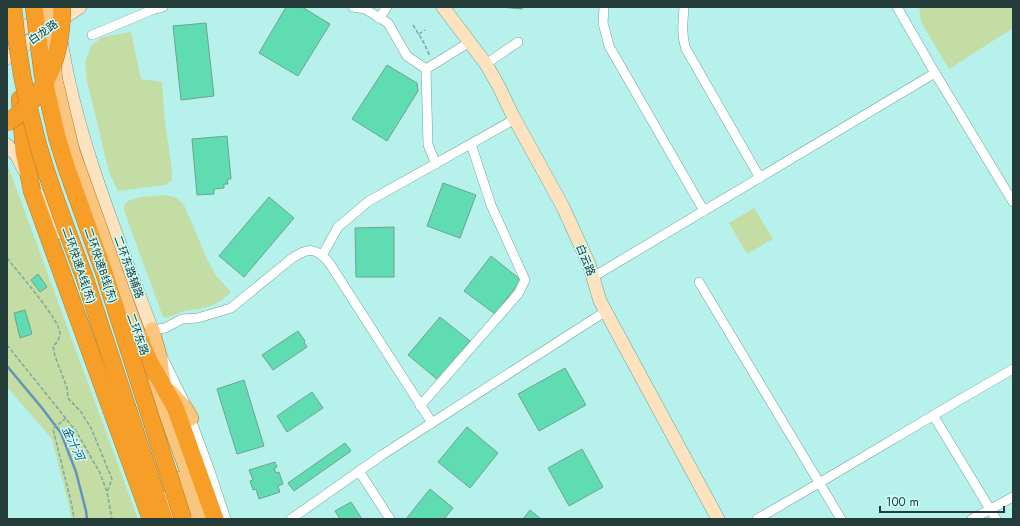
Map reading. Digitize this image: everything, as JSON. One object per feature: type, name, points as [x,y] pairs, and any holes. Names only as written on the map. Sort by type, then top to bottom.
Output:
[{"type":"highway","name":"二环快速A线(东)","points":[[13,7],[24,87],[40,153],[85,279],[164,519]]},
{"type":"highway","name":"二环快速B线(东)","points":[[34,7],[43,76],[57,137],[104,272],[183,519]]},
{"type":"highway","points":[[7,123],[33,101],[54,65],[59,41],[57,9]]},
{"type":"highway","points":[[12,45],[29,179],[151,519]]},
{"type":"highway","points":[[139,334],[149,361],[173,401],[181,420],[215,519]]},
{"type":"main road","name":"二环东路","points":[[34,7],[44,82],[62,155],[139,334],[193,519]]},
{"type":"main road","name":"二环东路","points":[[57,9],[55,80],[72,152],[205,519]]},
{"type":"main road","points":[[163,384],[181,403],[191,418]]},
{"type":"main road","points":[[163,384],[166,408],[170,423]]},
{"type":"street","points":[[13,7],[12,45],[38,141],[80,263],[173,519]]},
{"type":"street","name":"白龙路","points":[[12,45],[57,9],[80,7]]},
{"type":"street","points":[[92,35],[152,10],[163,7]]},
{"type":"street","points":[[353,7],[365,9],[388,23],[406,56],[426,69]]},
{"type":"street","points":[[380,18],[386,7]]},
{"type":"street","name":"白云路","points":[[443,7],[486,64],[498,85],[563,207],[589,264],[600,301],[718,519]]},
{"type":"street","points":[[604,7],[603,23],[609,46],[704,211]]},
{"type":"street","points":[[684,7],[682,40],[686,49],[760,178]]},
{"type":"street","points":[[897,7],[1013,202]]},
{"type":"street","points":[[426,69],[470,42]]},
{"type":"street","points":[[486,64],[518,42]]},
{"type":"street","points":[[426,69],[428,145],[436,164]]},
{"type":"street","points":[[593,277],[935,73]]},
{"type":"street","points":[[323,254],[338,226],[369,201],[515,119]]},
{"type":"street","points":[[420,406],[518,294],[526,280],[491,206],[471,144]]},
{"type":"street","points":[[7,145],[17,156],[29,179],[80,263]]},
{"type":"street","points":[[226,519],[191,418],[139,334],[165,328],[182,320],[198,318],[231,308],[301,252],[312,250],[323,254],[432,423]]},
{"type":"street","points":[[699,282],[841,519]]},
{"type":"street","points":[[291,519],[359,471],[606,311]]},
{"type":"street","points":[[757,519],[1013,369]]},
{"type":"street","points":[[933,415],[996,519]]},
{"type":"street","points":[[359,471],[390,519]]},
{"type":"street","points":[[972,519],[1013,497]]},
{"type":"path","points":[[412,25],[419,34],[434,64]]},
{"type":"path","points":[[419,34],[425,30]]},
{"type":"path","points":[[7,258],[56,320],[60,333],[58,340],[53,346],[54,356],[67,388],[68,398],[82,412],[91,428],[112,479],[107,492]]},
{"type":"path","points":[[7,345],[76,431],[100,472],[107,492],[112,519]]},
{"type":"path","points":[[66,418],[53,430],[74,519]]},
{"type":"green space","points":[[919,7],[1013,7],[1013,28],[949,69],[921,22]]},
{"type":"green space","points":[[131,32],[141,79],[162,82],[172,180],[165,185],[118,191],[109,172],[87,81],[85,63],[91,46],[102,37]]},
{"type":"green space","points":[[7,163],[138,519],[71,519],[52,439],[7,387]]},
{"type":"green space","points":[[165,195],[177,198],[183,204],[216,276],[231,292],[221,301],[213,305],[200,309],[183,311],[170,317],[163,317],[124,208],[125,204],[132,199]]},
{"type":"green space","points":[[754,208],[773,239],[747,254],[729,223]]},
{"type":"building","points":[[286,7],[302,7],[330,24],[298,76],[259,53]]},
{"type":"building","points":[[501,7],[522,7],[522,9]]},
{"type":"building","points":[[206,23],[214,96],[181,100],[173,26]]},
{"type":"building","points":[[387,65],[417,83],[418,91],[387,141],[352,119]]},
{"type":"building","points":[[227,136],[231,179],[227,179],[228,184],[224,184],[224,188],[214,189],[214,194],[197,195],[192,139]]},
{"type":"building","points":[[443,183],[476,195],[460,238],[427,226]]},
{"type":"building","points":[[269,197],[294,218],[244,277],[219,256]]},
{"type":"building","points":[[394,227],[394,277],[356,277],[355,228]]},
{"type":"building","points":[[491,256],[521,280],[495,314],[464,291]]},
{"type":"building","points":[[38,274],[47,287],[40,292],[31,280]]},
{"type":"building","points":[[25,310],[32,334],[20,338],[14,313]]},
{"type":"building","points":[[440,317],[470,341],[438,380],[408,355]]},
{"type":"building","points":[[298,331],[307,347],[273,370],[262,355]]},
{"type":"building","points":[[565,368],[586,405],[539,431],[518,394]]},
{"type":"building","points":[[244,380],[264,446],[237,454],[217,389]]},
{"type":"building","points":[[312,392],[323,408],[287,432],[277,416]]},
{"type":"building","points":[[467,427],[498,453],[470,488],[438,462]]},
{"type":"building","points":[[345,443],[351,451],[294,491],[288,483]]},
{"type":"building","points":[[582,449],[603,487],[569,506],[548,468]]},
{"type":"building","points":[[275,462],[277,467],[274,468],[276,473],[279,472],[283,484],[278,486],[280,492],[259,499],[256,489],[253,490],[250,481],[253,480],[249,470]]},
{"type":"building","points":[[430,489],[453,508],[444,519],[406,519]]},
{"type":"building","points":[[351,502],[362,519],[340,519],[335,511]]},
{"type":"building","points":[[530,510],[541,519],[523,519]]},
{"type":"waterway","name":"金汁河","points":[[7,366],[61,433],[76,472],[87,519]]}]
